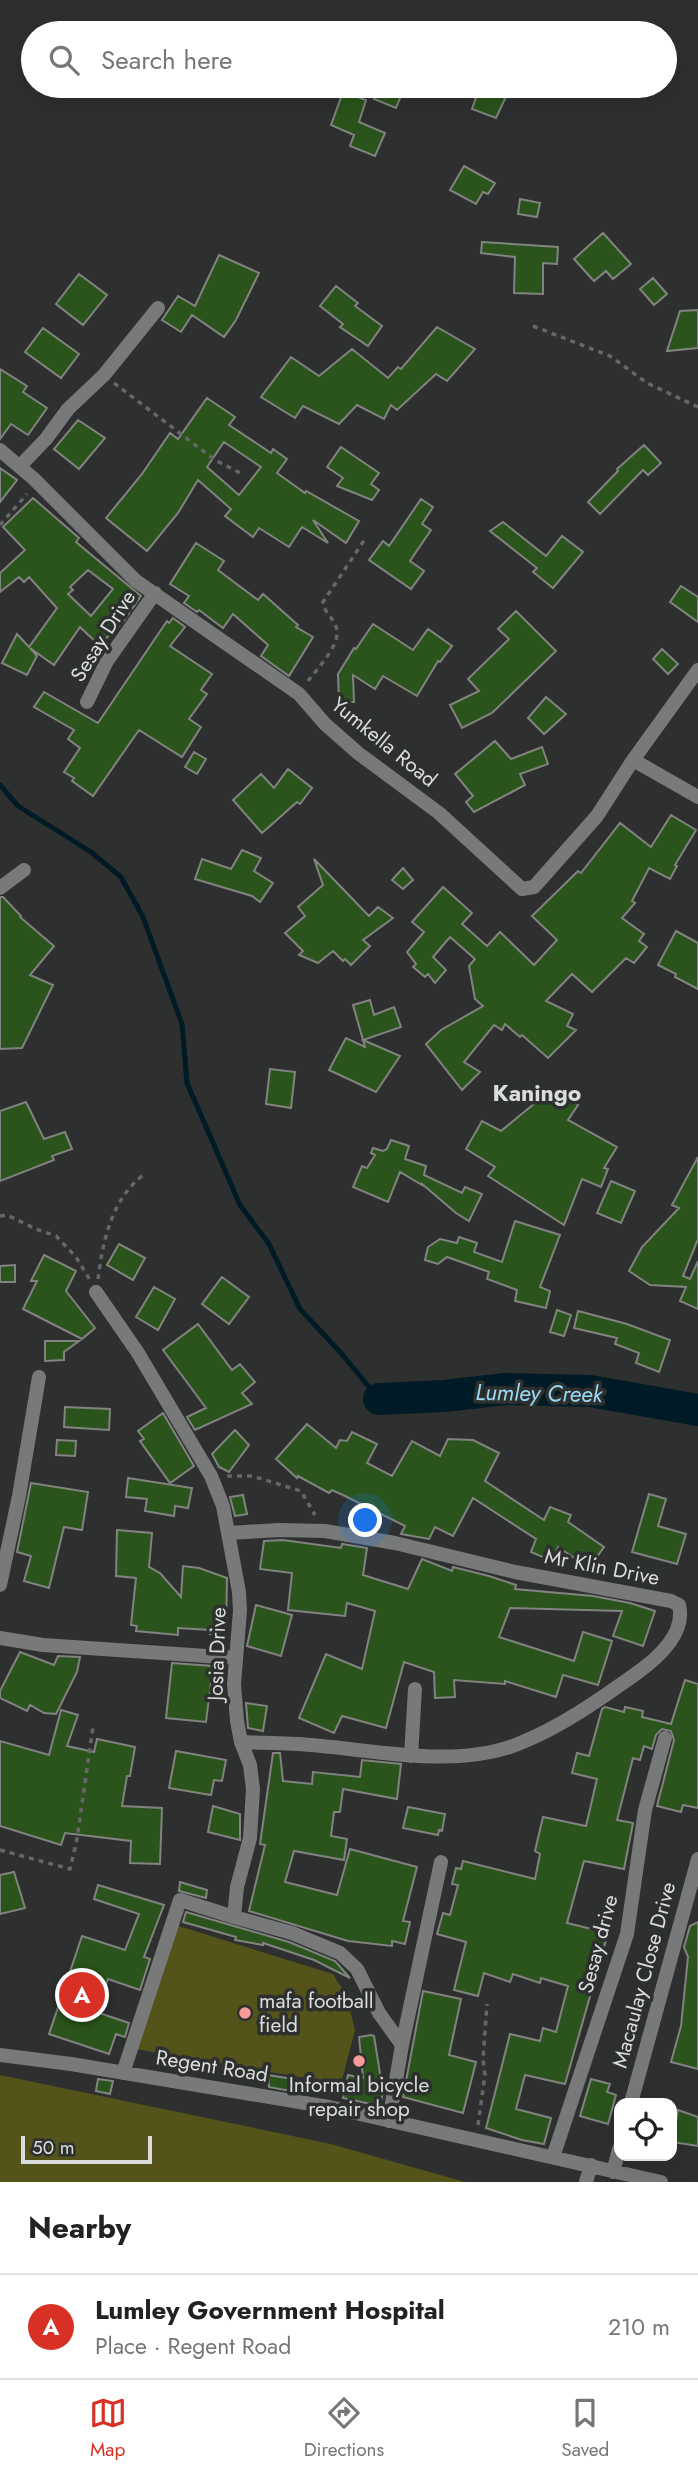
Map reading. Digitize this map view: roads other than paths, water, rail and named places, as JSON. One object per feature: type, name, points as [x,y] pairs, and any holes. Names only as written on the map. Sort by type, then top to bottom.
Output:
[{"type":"street","points":[[20,467],[46,439],[68,409],[104,375],[158,308]]},
{"type":"street","name":"Yumkella Road","points":[[0,450],[34,479],[136,581],[299,694],[325,724],[358,754],[439,813],[522,889],[534,887],[597,816],[698,670]]},
{"type":"street","name":"Sesay Drive","points":[[87,702],[107,662],[155,593]]},
{"type":"street","points":[[633,761],[698,797]]},
{"type":"street","points":[[0,888],[24,870]]},
{"type":"street","name":"Josia Drive","points":[[96,1292],[138,1353],[211,1476],[219,1492],[229,1533],[240,1602],[234,1684],[241,1742],[250,1765],[253,1789],[253,1816],[237,1887],[234,1917]]},
{"type":"street","points":[[0,1585],[19,1496],[39,1377]]},
{"type":"street","name":"Mr Klin Drive","points":[[229,1533],[324,1531],[395,1543],[515,1572],[671,1601],[678,1605],[681,1616],[670,1644],[642,1669],[566,1721],[516,1745],[471,1755],[411,1756],[309,1745],[241,1742]]},
{"type":"street","points":[[0,1638],[43,1645],[236,1658]]},
{"type":"street","points":[[411,1756],[415,1689]]},
{"type":"street","name":"Sesay drive","points":[[553,2157],[627,1934],[645,1810],[666,1738]]},
{"type":"street","name":"Macaulay Close Drive","points":[[632,2098],[698,1859]]},
{"type":"street","points":[[389,2121],[402,2045],[441,1862]]},
{"type":"street","points":[[123,2073],[180,1900],[292,1933],[340,1953],[357,1969],[379,2012],[402,2045]]},
{"type":"street","name":"Regent Road","points":[[0,2055],[329,2107],[661,2182]]},
{"type":"street","points":[[613,2172],[616,2161]]},
{"type":"street","points":[[586,2182],[591,2165]]},
{"type":"waterway","points":[[0,785],[18,806],[91,852],[121,877],[143,917],[182,1024],[187,1083],[240,1205],[269,1244],[300,1309],[379,1399]]},
{"type":"waterway","name":"Lumley Creek","points":[[379,1399],[444,1396],[506,1389],[590,1391],[698,1410]]},
{"type":"place","name":"Lumley Government Hospital","points":[[82,1995]]},
{"type":"place","name":"mafa football field","points":[[245,2013]]},
{"type":"place","name":"Informal bicycle repair shop","points":[[359,2061]]},
{"type":"district","name":"Kaningo","points":[[537,1093]]}]
